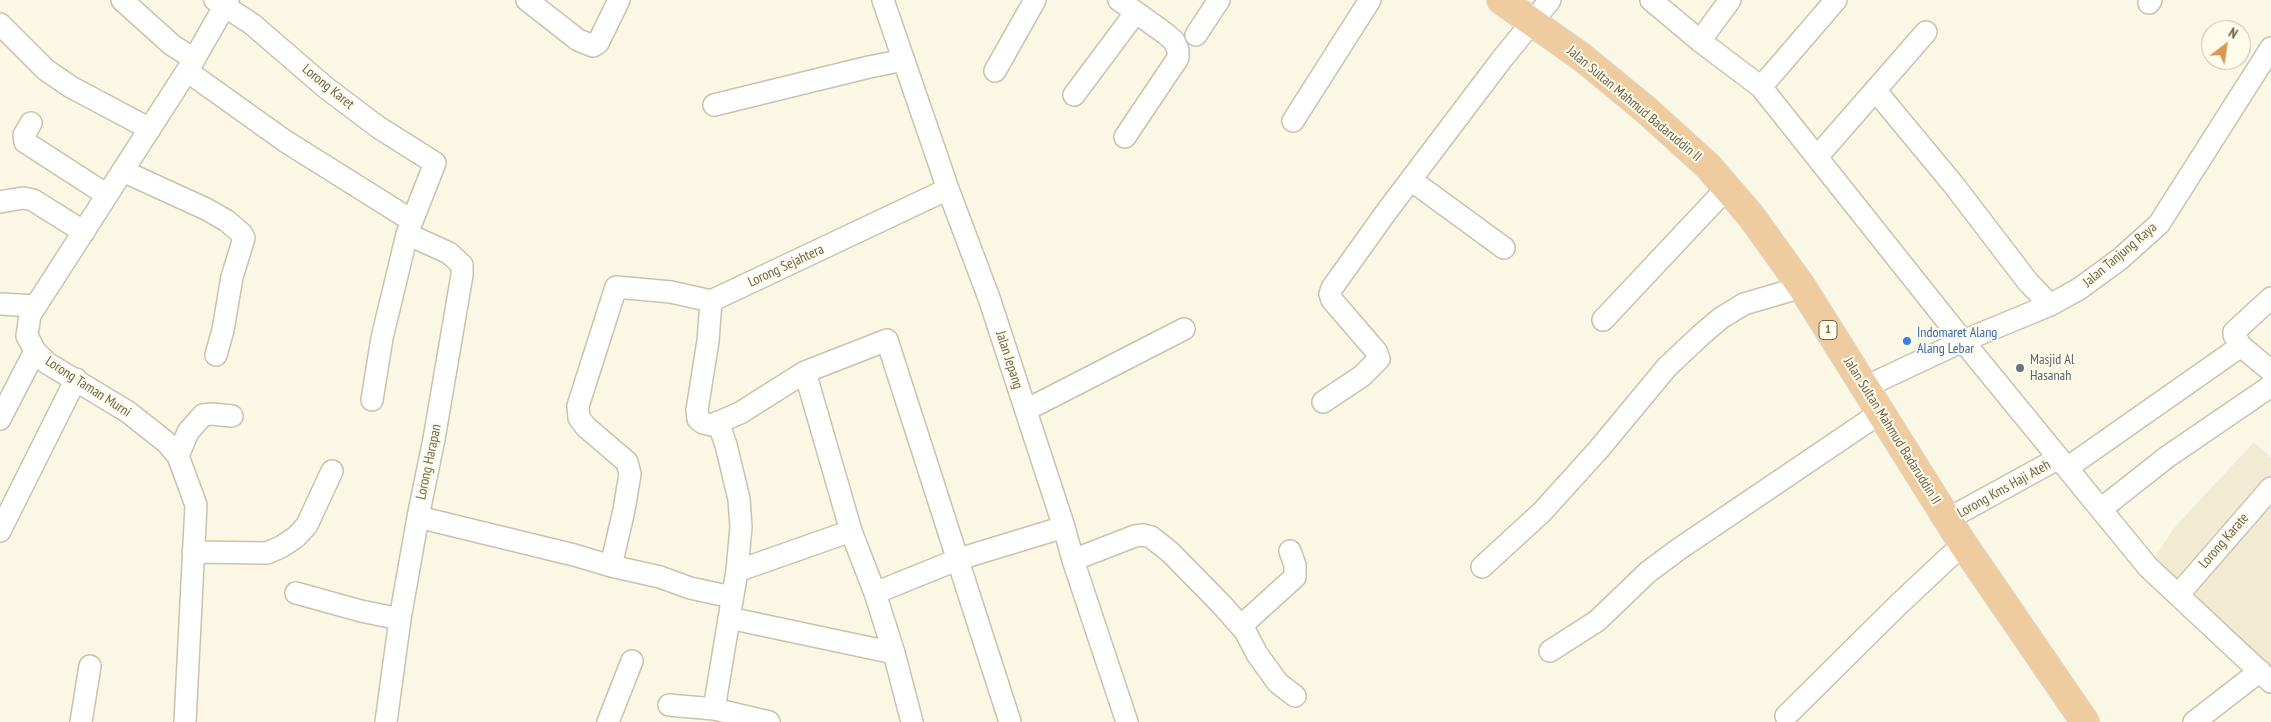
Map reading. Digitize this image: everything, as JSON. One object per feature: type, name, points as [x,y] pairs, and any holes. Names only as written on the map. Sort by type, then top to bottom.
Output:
[{"type":"highway","name":"Jalan Sultan Mahmud Badaruddin II","points":[[1501,0],[1584,58],[1646,109],[1708,166],[1751,216],[1802,287],[1963,544],[2083,721]]},
{"type":"street","points":[[122,0],[172,45],[191,65],[285,141],[409,227],[382,338],[372,400]]},
{"type":"street","points":[[527,0],[578,40],[592,46],[598,43],[619,0]]},
{"type":"street","name":"Jalan Jepang","points":[[883,0],[948,189],[989,298],[1127,722]]},
{"type":"street","points":[[995,71],[1035,0]]},
{"type":"street","points":[[1196,35],[1219,0]]},
{"type":"street","points":[[1293,121],[1370,0]]},
{"type":"street","points":[[1323,402],[1362,376],[1378,359],[1376,351],[1332,300],[1330,294],[1332,288],[1411,180],[1550,0]]},
{"type":"street","points":[[1650,0],[1761,87],[1963,341],[2148,567],[2265,676],[2194,722]]},
{"type":"street","points":[[1700,41],[1730,0]]},
{"type":"street","points":[[1761,87],[1836,0]]},
{"type":"street","name":"Lorong Taman Murni","points":[[185,722],[196,506],[178,456],[166,442],[128,412],[47,363],[35,351],[27,336],[30,315],[191,65],[222,2]]},
{"type":"street","name":"Lorong Karet","points":[[222,2],[252,24],[333,93],[378,127],[435,163],[409,227]]},
{"type":"street","points":[[1074,95],[1127,6],[1174,41],[1178,50],[1178,58],[1125,137]]},
{"type":"street","points":[[0,24],[46,70],[71,87],[150,129]]},
{"type":"street","points":[[1817,158],[1926,32]]},
{"type":"street","name":"Jalan Tanjung Raya","points":[[1867,388],[1963,341],[2050,305],[2079,289],[2120,259],[2159,224],[2271,48]]},
{"type":"street","points":[[714,105],[904,60]]},
{"type":"street","points":[[1875,90],[1953,184],[2028,282],[2050,305]]},
{"type":"street","points":[[31,123],[24,135],[25,142],[107,195]]},
{"type":"street","points":[[123,172],[206,209],[227,221],[242,234],[244,238],[232,276],[223,330],[216,355]]},
{"type":"street","points":[[1411,180],[1504,248]]},
{"type":"street","points":[[1603,320],[1727,188]]},
{"type":"street","name":"Lorong Sejahtera","points":[[712,301],[948,189]]},
{"type":"street","points":[[0,202],[23,198],[33,200],[84,232]]},
{"type":"street","name":"Lorong Harapan","points":[[386,722],[400,619],[434,439],[462,275],[462,266],[454,257],[409,227]]},
{"type":"street","points":[[611,566],[630,474],[627,462],[586,427],[579,418],[578,406],[616,287],[671,292],[712,301],[697,410],[698,419],[703,423],[712,425],[740,413],[805,372],[887,340],[1010,722]]},
{"type":"street","points":[[1482,567],[1542,512],[1667,368],[1701,335],[1721,318],[1744,304],[1802,287]]},
{"type":"street","name":"Lorong Kms Haji Ateh","points":[[1948,519],[2063,463],[2238,340],[2271,298]]},
{"type":"street","points":[[0,304],[36,306]]},
{"type":"street","points":[[1026,410],[1184,329]]},
{"type":"street","points":[[2238,340],[2271,371]]},
{"type":"street","points":[[0,418],[35,351]]},
{"type":"street","points":[[805,372],[851,531],[875,593],[894,653],[912,722]]},
{"type":"street","points":[[1,527],[76,379]]},
{"type":"street","points":[[2101,509],[2167,457],[2271,386]]},
{"type":"street","points":[[1550,650],[1597,621],[1648,572],[1678,549],[1880,413]]},
{"type":"street","points":[[178,456],[188,432],[203,416],[212,414],[232,416]]},
{"type":"street","points":[[714,709],[737,571],[742,526],[740,499],[718,422]]},
{"type":"street","points":[[193,552],[267,553],[281,547],[296,537],[307,525],[332,472]]},
{"type":"street","name":"Lorong Karate","points":[[2178,595],[2271,488]]},
{"type":"street","points":[[418,517],[574,554],[731,607],[894,653]]},
{"type":"street","points":[[875,593],[959,559],[1064,527]]},
{"type":"street","points":[[737,571],[851,531]]},
{"type":"street","points":[[1073,560],[1135,536],[1144,535],[1151,537],[1199,580],[1241,626],[1257,654],[1278,683],[1295,696]]},
{"type":"street","points":[[1786,716],[1963,544]]},
{"type":"street","points":[[1241,626],[1294,577],[1295,564],[1290,551]]},
{"type":"street","points":[[296,593],[361,612],[400,619]]},
{"type":"street","points":[[608,722],[632,661]]},
{"type":"street","points":[[81,722],[90,666]]},
{"type":"street","points":[[669,705],[714,709],[770,722]]},
{"type":"shaded area","points":[[2254,442],[2271,458],[2271,683],[2149,566],[2174,528]]},
{"type":"place","name":"Indomaret Alang Alang Lebar","points":[[1907,341]]},
{"type":"place","name":"Masjid Al Hasanah","points":[[2020,368]]}]
